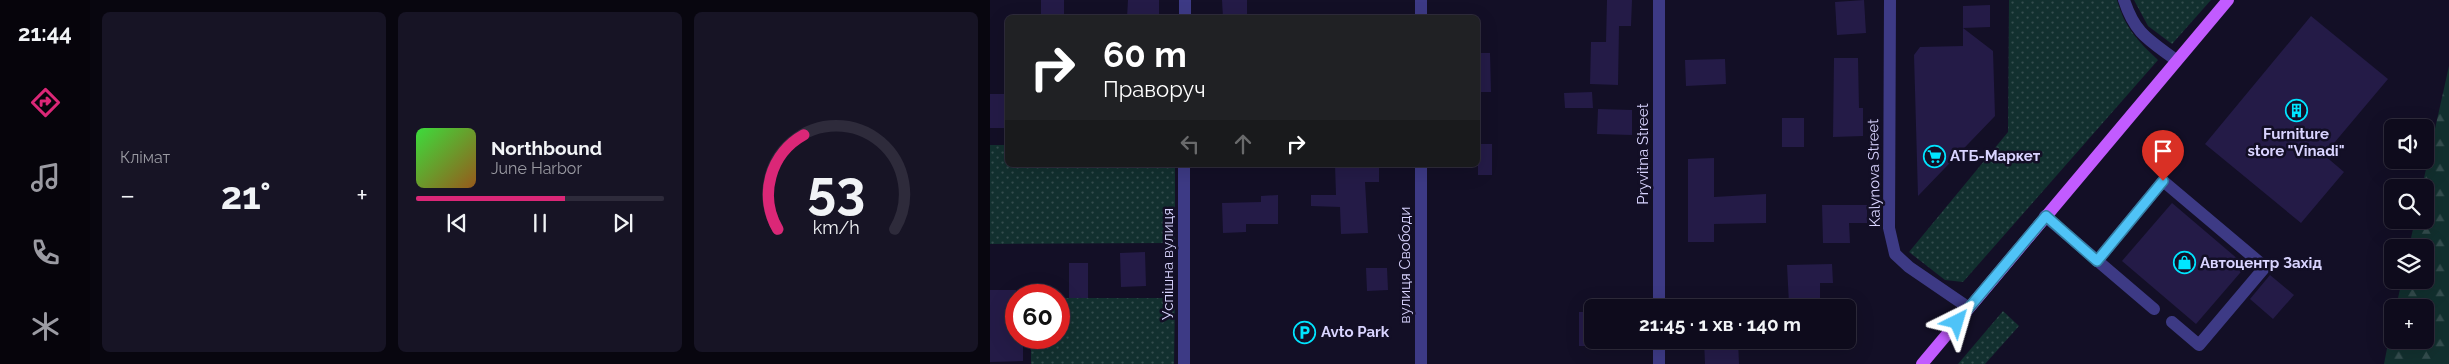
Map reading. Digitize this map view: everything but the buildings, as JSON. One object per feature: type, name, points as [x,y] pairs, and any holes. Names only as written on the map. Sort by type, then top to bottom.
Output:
[{"type":"main road","points":[[1922,364],[2228,0]]},
{"type":"street","points":[[1185,0],[1185,15]]},
{"type":"street","points":[[1421,0],[1421,15]]},
{"type":"street","name":"Pryvitna Street","points":[[1659,0],[1659,299]]},
{"type":"street","name":"Kalynova Street","points":[[1890,0],[1889,228],[1895,254],[1909,267],[1969,308]]},
{"type":"street","points":[[2124,0],[2130,18],[2140,33],[2176,60]]},
{"type":"street","name":"Успішна вулиця","points":[[1184,167],[1184,364]]},
{"type":"street","name":"вулиця Свободи","points":[[1421,167],[1421,364]]},
{"type":"street","points":[[2097,261],[2163,181],[2265,267],[2199,345],[2172,322]]},
{"type":"street","points":[[2046,216],[2154,309]]},
{"type":"street","points":[[1659,349],[1659,364]]},
{"type":"green space","points":[[2009,0],[2117,0],[2128,26],[2158,60],[1963,282],[1945,280],[1909,252],[2008,132]]},
{"type":"green space","points":[[2134,0],[2211,0],[2172,44],[2148,26]]},
{"type":"green space","points":[[2449,66],[2449,364],[2384,364],[2387,349],[2434,349],[2434,299],[2398,299],[2400,289],[2434,289],[2434,239],[2411,239],[2413,229],[2434,229],[2434,179],[2424,179],[2426,169],[2434,169],[2434,133]]},
{"type":"green space","points":[[990,145],[1005,145],[1005,167],[1175,167],[1175,243],[990,244]]},
{"type":"green space","points":[[1070,298],[1175,298],[1174,364],[1031,364],[1031,349],[1070,349]]},
{"type":"green space","points":[[2003,311],[2019,326],[1985,364],[1958,364]]},
{"type":"place","name":"Furniture store \"Vinadi\"","points":[[2296,111]]},
{"type":"place","name":"АТБ-Маркет","points":[[1934,156]]},
{"type":"place","name":"Автоцентр Захід","points":[[2184,263]]},
{"type":"place","name":"Avto Park","points":[[1305,332]]},
{"type":"route","points":[[1957,322],[2046,216],[2097,261],[2163,181]]}]
